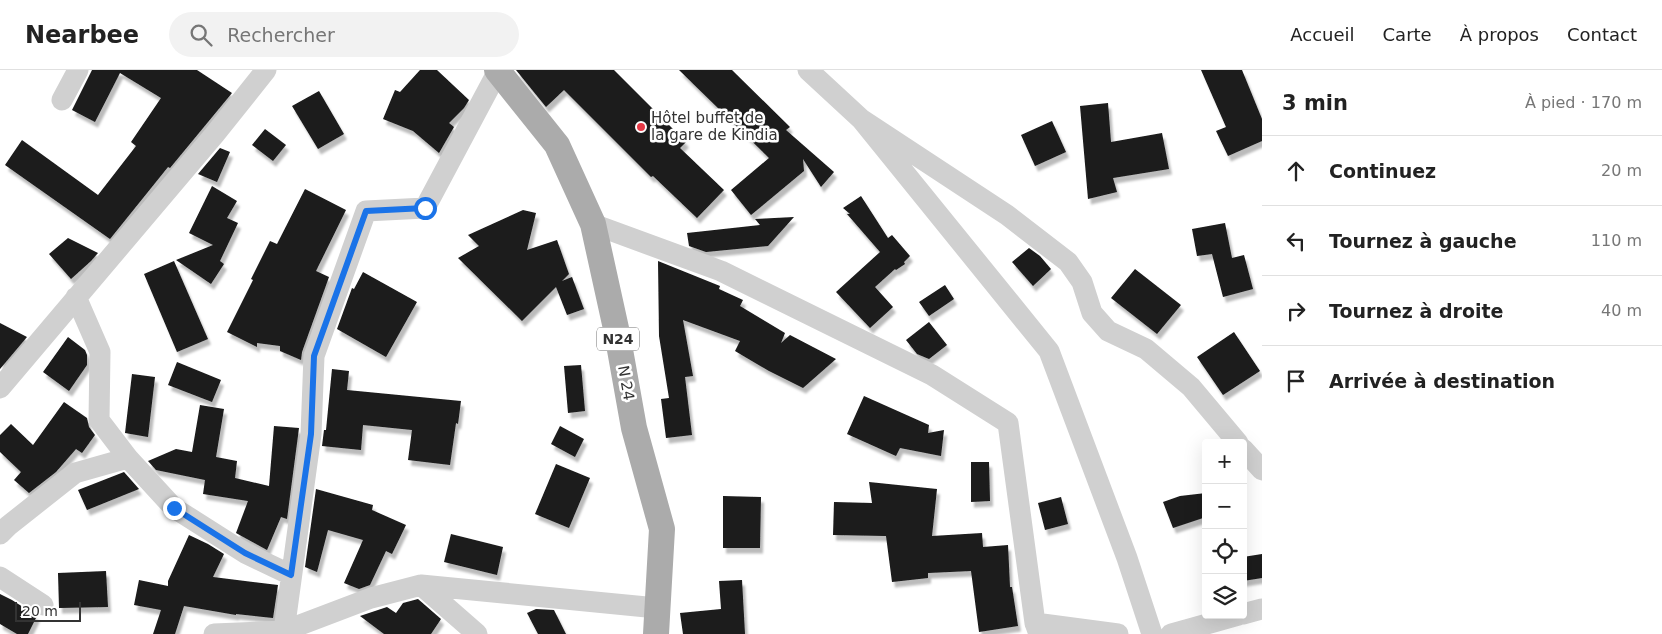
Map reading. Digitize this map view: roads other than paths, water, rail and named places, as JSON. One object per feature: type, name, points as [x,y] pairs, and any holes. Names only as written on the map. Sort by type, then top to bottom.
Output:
[{"type":"main road","name":"N 24","points":[[498,71],[557,145],[593,224],[617,333],[634,428],[662,529],[656,634]]},
{"type":"street","points":[[62,100],[78,70]]},
{"type":"street","points":[[0,388],[215,134],[266,70]]},
{"type":"street","points":[[808,70],[861,119],[1049,351],[1127,558],[1152,634]]},
{"type":"street","points":[[284,631],[311,434],[314,356],[366,211],[425,208],[498,71]]},
{"type":"street","points":[[861,119],[1007,215],[1068,262],[1082,282],[1092,313],[1108,330],[1146,349],[1191,387],[1235,439]]},
{"type":"street","points":[[593,224],[721,271],[932,375],[1008,423],[1037,628],[1118,634]]},
{"type":"street","points":[[76,297],[100,352],[99,420],[128,458],[174,508],[245,553],[291,575]]},
{"type":"street","points":[[1247,453],[1262,470]]},
{"type":"street","points":[[0,534],[75,473],[128,458]]},
{"type":"street","points":[[0,577],[43,604]]},
{"type":"street","points":[[214,634],[284,631],[371,598],[421,584],[657,608]]},
{"type":"street","points":[[421,584],[477,634]]},
{"type":"street","points":[[1247,613],[1262,609]]},
{"type":"street","points":[[1171,634],[1225,619]]},
{"type":"place","name":"Hôtel buffet de la gare de Kindia","points":[[641,127]]}]
